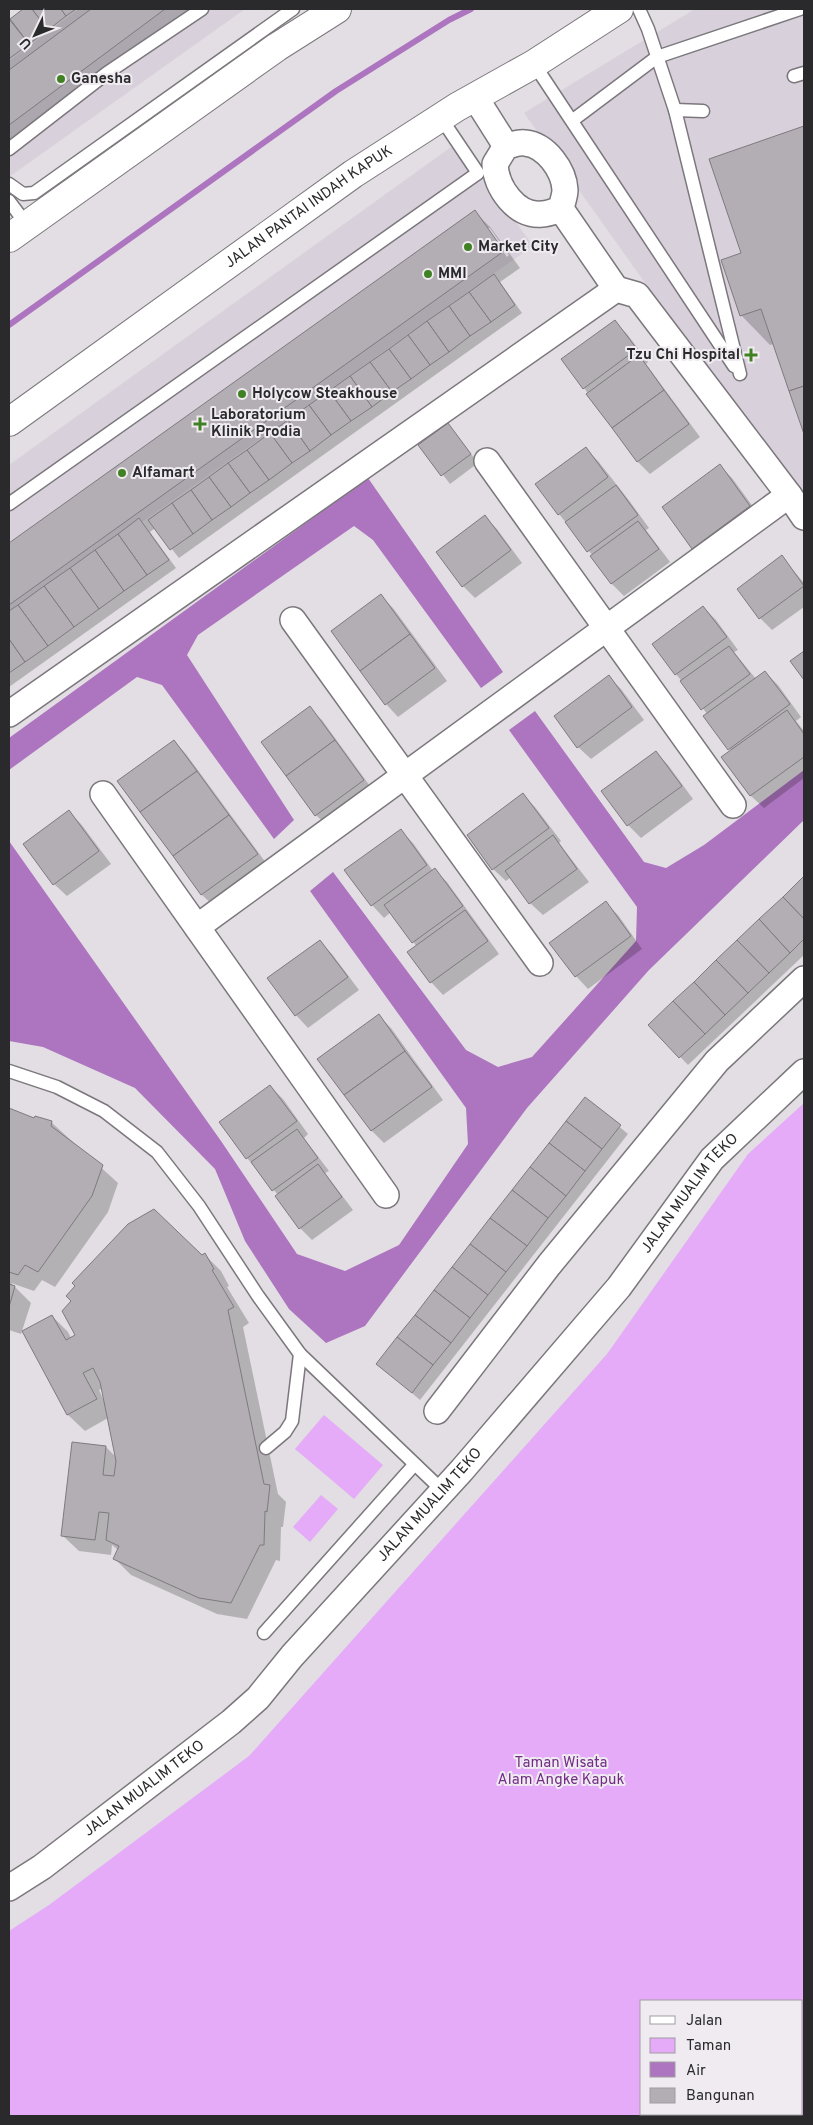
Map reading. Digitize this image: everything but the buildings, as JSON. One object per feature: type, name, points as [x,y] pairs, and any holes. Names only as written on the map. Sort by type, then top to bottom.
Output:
[{"type":"main road","points":[[15,230],[277,47],[337,9]]},
{"type":"main road","name":"JALAN PANTAI INDAH KAPUK","points":[[9,422],[353,174],[475,97],[534,64],[619,9]]},
{"type":"street","points":[[475,97],[506,146]]},
{"type":"street","points":[[506,146],[527,143],[538,148],[552,160],[560,172],[565,190],[561,209],[616,289],[637,295],[804,517]]},
{"type":"street","points":[[506,146],[495,164],[498,183],[504,193],[524,211],[540,215],[561,209]]},
{"type":"street","points":[[9,714],[616,289]]},
{"type":"street","points":[[487,461],[733,805]]},
{"type":"street","points":[[197,927],[789,496]]},
{"type":"street","points":[[293,620],[540,963]]},
{"type":"street","points":[[103,794],[386,1195]]},
{"type":"street","points":[[437,1411],[549,1265],[717,1061],[804,979]]},
{"type":"street","name":"JALAN MUALIM TEKO","points":[[9,1888],[50,1860],[230,1722],[258,1698],[292,1656],[443,1491],[619,1286],[712,1159],[804,1072]]},
{"type":"lane","points":[[9,149],[106,73],[202,9]]},
{"type":"lane","points":[[9,184],[23,194],[34,193],[293,9]]},
{"type":"lane","points":[[534,64],[740,374],[675,110],[639,9]]},
{"type":"lane","points":[[572,120],[657,57],[800,9]]},
{"type":"lane","points":[[675,110],[703,111]]},
{"type":"lane","points":[[9,504],[478,173],[441,118]]},
{"type":"lane","points":[[9,201],[15,230]]},
{"type":"lane","points":[[9,1071],[57,1087],[104,1111],[157,1152],[199,1206],[258,1296],[300,1354],[443,1491]]},
{"type":"lane","points":[[266,1448],[285,1432],[292,1421],[300,1354]]},
{"type":"lane","points":[[264,1633],[414,1465]]},
{"type":"shaded area","points":[[79,9],[245,9],[9,177],[9,61]]},
{"type":"shaded area","name":"Tzu Chi Hospital","points":[[695,9],[804,9],[804,506],[524,113]]},
{"type":"shaded area","points":[[458,142],[533,246],[9,616],[9,465]]},
{"type":"green space","name":"Taman Wisata Alam Angke Kapuk","points":[[804,1103],[804,2116],[9,2116],[9,1931],[49,1905],[249,1756],[607,1354],[748,1154]]},
{"type":"green space","points":[[324,1415],[383,1465],[354,1499],[295,1449]]},
{"type":"green space","points":[[321,1495],[338,1509],[310,1542],[293,1527]]},
{"type":"water","points":[[368,478],[503,672],[481,688],[373,540],[354,526],[198,635],[187,655],[294,820],[274,839],[162,685],[137,677],[9,770],[9,738]]},
{"type":"water","points":[[535,711],[644,862],[666,868],[704,845],[804,770],[804,820],[649,970],[527,1108],[365,1326],[326,1343],[289,1309],[245,1241],[215,1169],[135,1088],[43,1047],[9,1041],[9,841],[221,1141],[297,1254],[345,1271],[399,1245],[468,1144],[466,1108],[310,891],[333,872],[466,1050],[498,1067],[532,1057],[636,941],[637,907],[509,730]]},
{"type":"waterway","points":[[9,325],[336,91],[449,20],[471,9]]},
{"type":"place","name":"Ganesha","points":[[61,79]]},
{"type":"place","name":"Market City","points":[[468,247]]},
{"type":"place","name":"MMI","points":[[428,274]]},
{"type":"place","name":"Tzu Chi Hospital","points":[[751,355]]},
{"type":"place","name":"Holycow Steakhouse","points":[[242,394]]},
{"type":"place","name":"Laboratorium Klinik Prodia","points":[[200,424]]},
{"type":"place","name":"Alfamart","points":[[122,473]]}]
